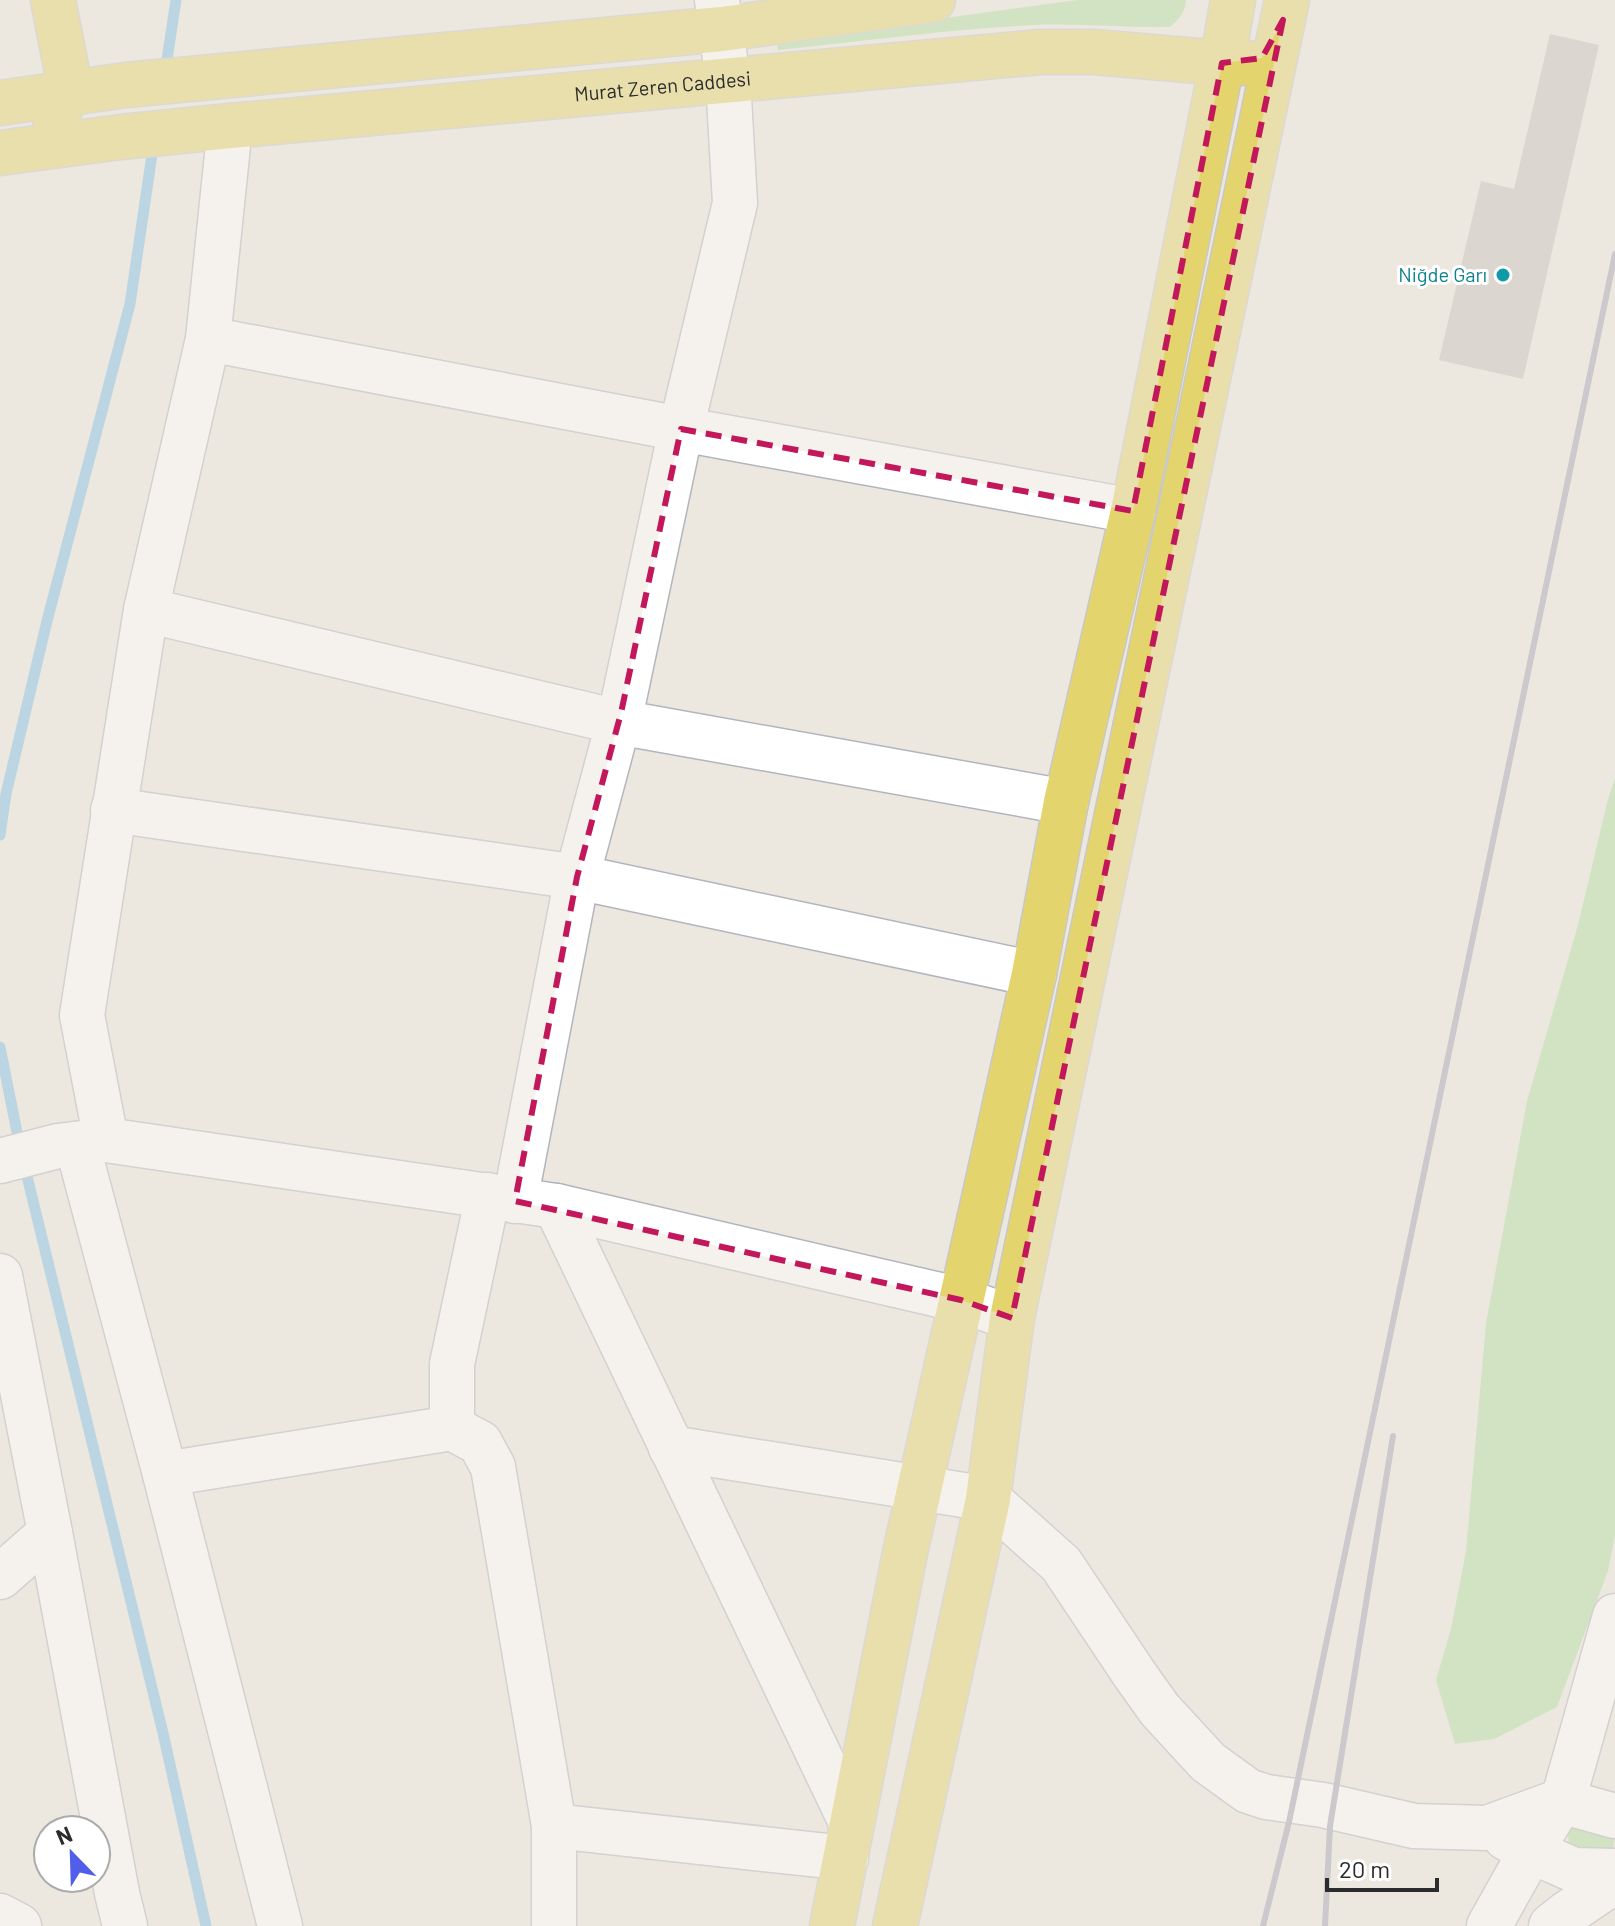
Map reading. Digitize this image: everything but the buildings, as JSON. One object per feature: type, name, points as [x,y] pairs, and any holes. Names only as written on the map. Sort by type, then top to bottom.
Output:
[{"type":"main road","points":[[53,0],[71,92]]},
{"type":"main road","points":[[0,103],[126,85],[198,80],[719,15],[933,0]]},
{"type":"main road","points":[[832,1926],[919,1488],[1034,974],[1066,802],[1133,511],[1233,0]]},
{"type":"main road","points":[[895,1926],[988,1499],[1012,1318],[1283,7]]},
{"type":"main road","name":"Murat Zeren Caddesi","points":[[15,151],[213,128],[1040,52],[1094,52],[1248,63],[1270,51],[1283,7]]},
{"type":"main road","points":[[0,110],[15,151],[71,92]]},
{"type":"street","points":[[452,1428],[452,1364],[520,1201],[577,877],[618,722],[681,429],[735,203],[728,80],[719,15]]},
{"type":"street","points":[[213,128],[208,339],[146,610],[113,810],[82,1015],[80,1143],[280,1926]]},
{"type":"street","points":[[208,339],[1133,511]]},
{"type":"street","points":[[146,610],[618,722],[1066,802]]},
{"type":"street","points":[[113,810],[577,877],[1034,974]]},
{"type":"street","points":[[3,1161],[80,1143],[520,1201],[961,1300],[1012,1318]]},
{"type":"street","points":[[520,1201],[671,1448],[849,1841],[554,1826]]},
{"type":"street","points":[[0,1276],[125,1926]]},
{"type":"street","points":[[165,1474],[452,1428],[480,1443],[493,1467],[554,1826],[554,1926]]},
{"type":"street","points":[[671,1448],[988,1499],[1061,1564],[1160,1710],[1208,1762],[1248,1791],[1414,1826],[1487,1828],[1561,1801],[1615,1816]]},
{"type":"street","points":[[0,1577],[50,1533]]},
{"type":"street","points":[[1489,1926],[1564,1797],[1615,1616]]},
{"type":"street","points":[[1487,1828],[1574,1870],[1615,1871]]},
{"type":"street","points":[[1551,1926],[1615,1881]]},
{"type":"street","points":[[0,1916],[19,1926]]},
{"type":"highlighted area","points":[[1283,20],[1012,1318],[961,1300],[515,1201],[577,877],[621,713],[681,429],[1133,511],[1222,63],[1262,58]]},
{"type":"green space","points":[[1077,0],[1186,0],[1186,4],[1179,19],[1170,27],[1003,27],[778,50],[777,41]]},
{"type":"green space","points":[[1615,778],[1615,1535],[1608,1571],[1557,1707],[1494,1739],[1455,1744],[1436,1680],[1451,1629],[1466,1551],[1486,1323],[1527,1101],[1578,925]]},
{"type":"green space","points":[[1577,1821],[1615,1836],[1613,1851],[1569,1850],[1568,1834]]},
{"type":"waterway","points":[[165,73],[176,0]]},
{"type":"waterway","points":[[0,835],[6,794],[47,621],[130,304],[154,141]]},
{"type":"waterway","points":[[0,1047],[20,1147]]},
{"type":"waterway","points":[[24,1164],[163,1733],[206,1926]]},
{"type":"railway","points":[[1263,1926],[1289,1822],[1615,254]]},
{"type":"railway","points":[[1325,1926],[1330,1826],[1393,1436]]},
{"type":"place","name":"Niğde Garı","points":[[1503,275]]}]
